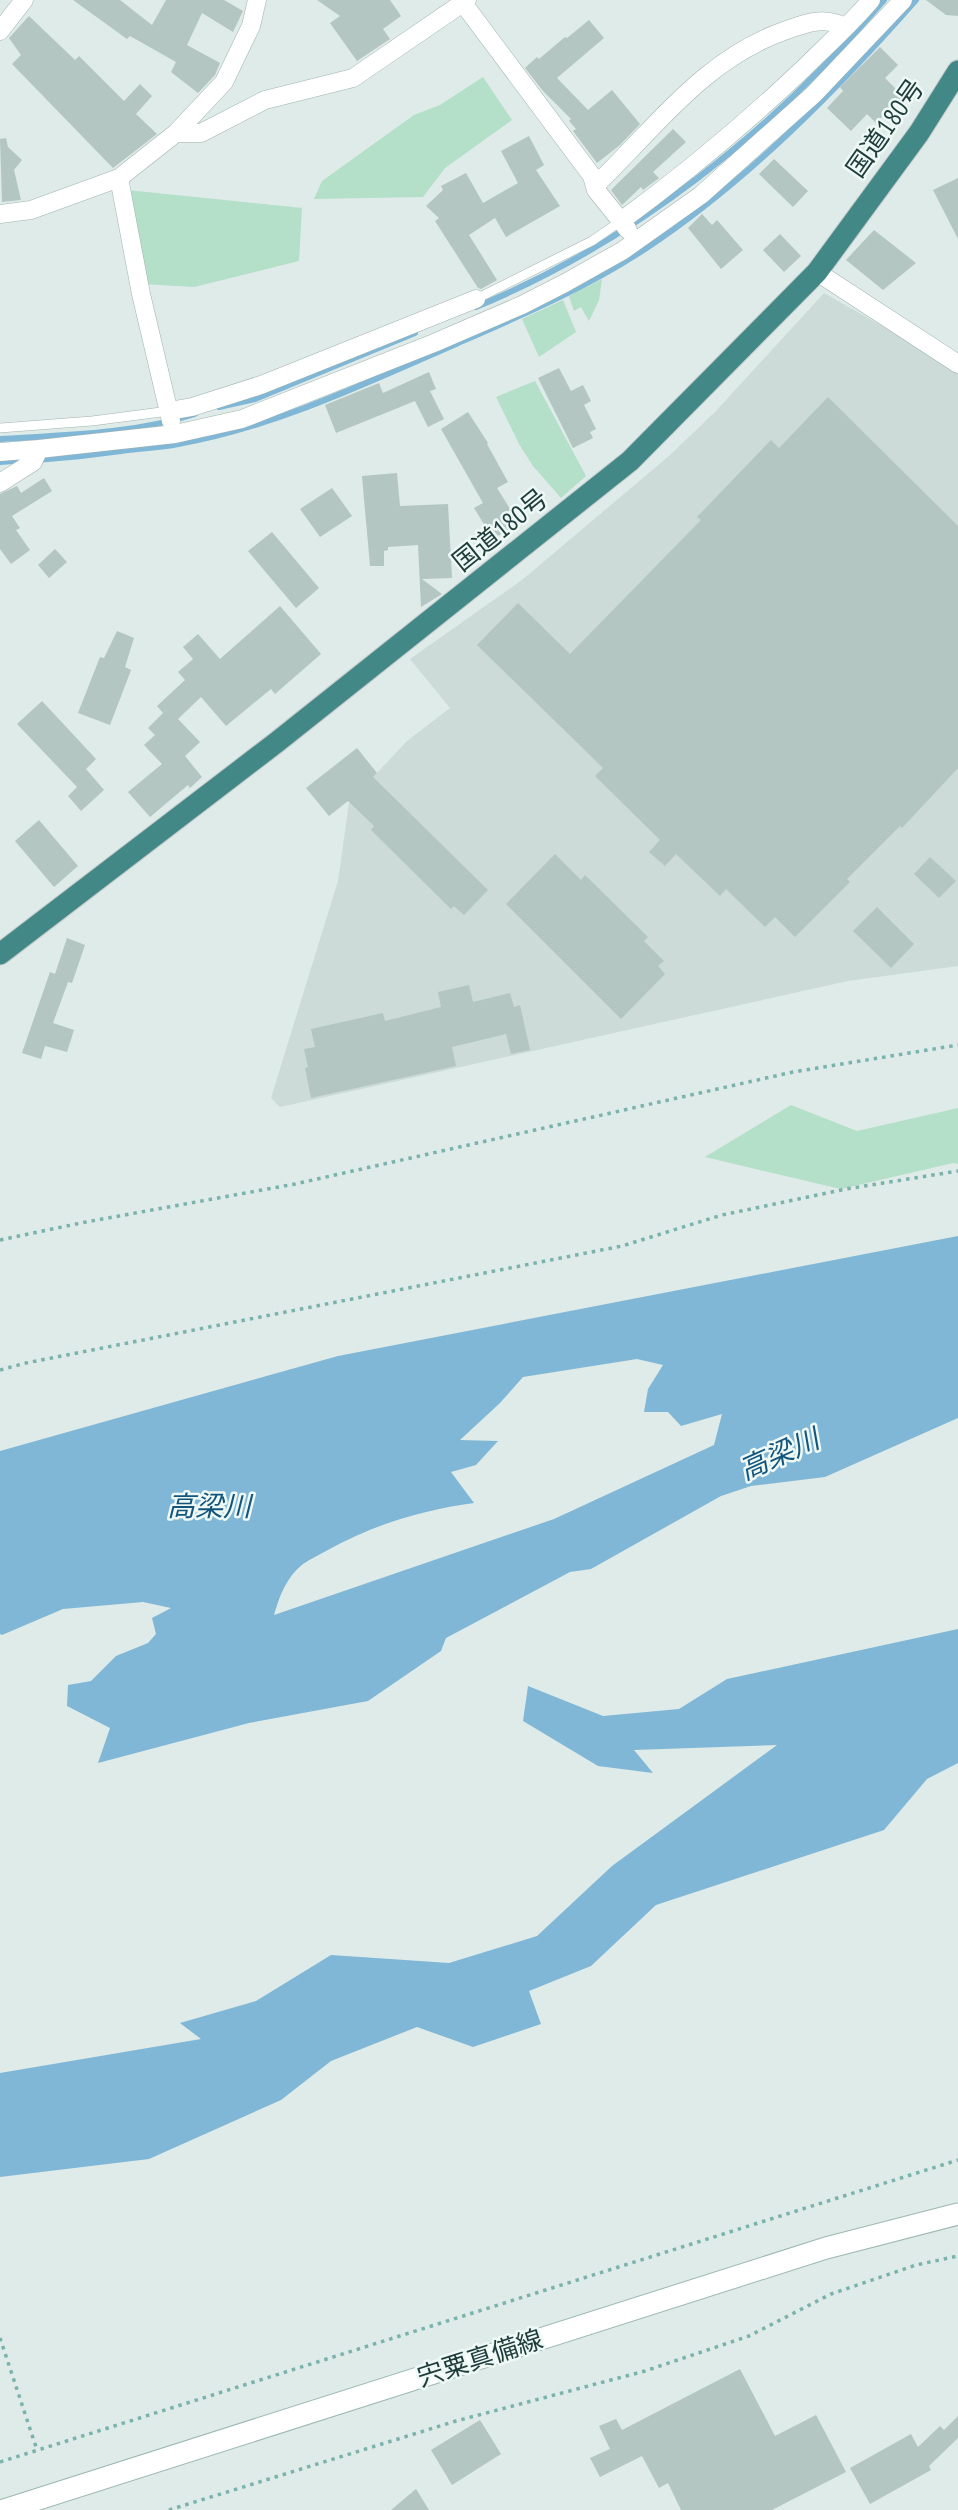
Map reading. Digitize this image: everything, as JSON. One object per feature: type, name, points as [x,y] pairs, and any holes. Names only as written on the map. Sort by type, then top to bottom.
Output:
[{"type":"highway","name":"国道180号","points":[[0,954],[299,725],[630,461],[817,272],[919,133],[958,71]]},
{"type":"main road","name":"宍粟真備線","points":[[4,2510],[801,2255],[958,2214]]},
{"type":"street","points":[[0,32],[24,0]]},
{"type":"street","points":[[0,214],[31,210],[119,178],[176,133],[224,82],[251,26],[257,0]]},
{"type":"street","points":[[0,452],[36,455],[172,422],[243,419],[447,338],[577,277],[628,231],[679,178],[759,110],[871,0]]},
{"type":"street","points":[[628,231],[701,195],[845,64],[903,0]]},
{"type":"street","points":[[176,133],[201,133],[265,100],[353,78],[465,2],[592,176],[595,186],[628,231]]},
{"type":"street","points":[[595,186],[665,113],[725,61],[768,36],[811,21],[833,21],[845,27]]},
{"type":"street","points":[[119,178],[141,294],[172,422]]},
{"type":"street","points":[[817,272],[958,364]]},
{"type":"street","points":[[172,422],[192,407],[261,385],[476,299]]},
{"type":"street","points":[[0,483],[36,455]]},
{"type":"lane","points":[[476,299],[579,247],[628,231]]},
{"type":"lane","points":[[0,428],[92,421],[172,422]]},
{"type":"path","points":[[0,1240],[99,1219],[295,1184],[793,1072],[958,1045]]},
{"type":"path","points":[[0,1370],[622,1246],[735,1212],[846,1189],[958,1171]]},
{"type":"path","points":[[0,2462],[958,2160]]},
{"type":"path","points":[[169,2510],[456,2420],[645,2371],[749,2336],[831,2294],[916,2265],[958,2256]]},
{"type":"path","points":[[0,2338],[37,2450]]},
{"type":"shaded area","points":[[824,293],[958,369],[958,966],[848,981],[280,1107],[271,1098],[338,881],[349,803],[407,741],[450,708],[410,659],[522,580],[669,456],[715,412]]},
{"type":"green space","points":[[483,77],[512,120],[445,168],[423,197],[314,199],[322,181],[414,115],[440,105]]},
{"type":"green space","points":[[127,190],[302,208],[299,261],[194,287],[143,284]]},
{"type":"green space","points":[[602,279],[599,300],[589,321],[581,307],[574,311],[569,296]]},
{"type":"green space","points":[[563,300],[576,332],[539,357],[522,319]]},
{"type":"green space","points":[[535,381],[586,476],[561,498],[533,466],[496,397]]},
{"type":"green space","points":[[791,1105],[857,1131],[958,1108],[958,1164],[841,1189],[705,1157]]},
{"type":"water","name":"高梁川","points":[[958,1236],[958,1418],[825,1477],[751,1486],[721,1496],[591,1569],[570,1572],[446,1638],[441,1651],[368,1701],[249,1723],[98,1763],[110,1728],[67,1706],[68,1685],[91,1681],[116,1656],[148,1643],[156,1634],[152,1618],[171,1608],[143,1602],[63,1609],[0,1634],[0,1451],[338,1356]],"holes":[[[637,1359],[663,1365],[648,1389],[644,1412],[668,1412],[681,1426],[722,1414],[714,1445],[554,1519],[274,1615],[288,1581],[303,1564],[343,1542],[398,1520],[474,1503],[451,1472],[476,1465],[498,1441],[460,1440],[500,1403],[523,1377]]]},
{"type":"water","points":[[958,1629],[958,1763],[927,1779],[884,1830],[656,1905],[591,1966],[529,1991],[541,2024],[473,2047],[417,2027],[331,2061],[281,2100],[149,2159],[0,2177],[0,2073],[201,2039],[180,2023],[256,2001],[331,1955],[449,1963],[537,1936],[612,1866],[777,1745],[634,1750],[653,1773],[598,1766],[523,1721],[528,1686],[603,1716],[679,1709],[727,1679]]},
{"type":"building","points":[[73,0],[120,0],[152,25],[166,0],[224,0],[243,11],[233,32],[202,13],[187,45],[220,63],[215,75],[198,93],[171,72],[176,62],[130,36],[127,39]]},
{"type":"building","points":[[317,0],[390,0],[401,16],[383,29],[390,39],[357,61],[330,23],[340,16]]},
{"type":"building","points":[[926,0],[958,0],[958,16],[946,15]]},
{"type":"building","points":[[29,16],[75,60],[79,56],[124,101],[140,84],[152,96],[136,114],[157,134],[113,168],[12,64],[21,55],[9,38]]},
{"type":"building","points":[[589,20],[604,38],[557,78],[588,110],[612,90],[640,124],[620,145],[597,163],[573,131],[576,129],[569,121],[571,119],[525,68]]},
{"type":"building","points":[[880,47],[898,65],[885,78],[903,96],[876,123],[867,114],[851,131],[827,108],[843,91],[840,87]]},
{"type":"building","points":[[673,129],[686,142],[653,172],[659,178],[643,190],[641,187],[622,205],[611,190]]},
{"type":"building","points":[[529,136],[544,165],[536,170],[560,206],[506,237],[495,218],[469,235],[497,280],[481,289],[435,221],[439,218],[426,206],[443,190],[441,186],[466,173],[483,203],[518,183],[501,151]]},
{"type":"building","points":[[6,138],[8,147],[22,160],[14,170],[21,200],[2,202],[0,139]]},
{"type":"building","points":[[774,159],[808,191],[793,207],[759,174]]},
{"type":"building","points":[[958,178],[958,239],[933,190]]},
{"type":"building","points":[[702,214],[712,225],[717,220],[743,250],[721,269],[688,228]]},
{"type":"building","points":[[874,230],[916,263],[883,290],[846,260]]},
{"type":"building","points":[[780,234],[801,256],[784,272],[763,250]]},
{"type":"building","points":[[559,368],[571,391],[583,385],[591,401],[584,405],[596,429],[590,432],[593,438],[573,448],[538,378]]},
{"type":"building","points":[[429,372],[436,389],[430,391],[444,419],[428,427],[415,401],[336,433],[325,405],[379,383],[383,393]]},
{"type":"building","points":[[828,397],[958,526],[958,768],[902,828],[900,826],[847,879],[850,882],[795,937],[775,917],[765,927],[726,889],[720,896],[676,854],[665,866],[649,852],[660,840],[595,776],[603,768],[477,645],[518,603],[570,654],[701,520],[697,517],[771,440],[779,448]]},
{"type":"building","points":[[468,412],[508,482],[497,488],[519,523],[493,539],[474,508],[483,503],[441,429]]},
{"type":"building","points":[[397,473],[400,506],[448,504],[452,578],[422,579],[442,594],[421,607],[418,545],[388,547],[388,550],[384,551],[384,566],[370,566],[362,476]]},
{"type":"building","points":[[44,478],[52,491],[12,516],[20,528],[16,530],[30,550],[11,564],[0,549],[0,494],[17,486],[21,493]]},
{"type":"building","points":[[332,488],[352,516],[320,537],[300,509]]},
{"type":"building","points":[[272,532],[319,588],[296,608],[248,551]]},
{"type":"building","points":[[55,549],[67,562],[49,578],[38,565]]},
{"type":"building","points":[[280,606],[321,654],[275,694],[271,689],[226,726],[201,697],[178,719],[200,742],[185,756],[202,777],[190,788],[188,785],[150,817],[128,792],[162,764],[144,745],[155,735],[148,728],[163,713],[157,706],[185,680],[178,672],[193,659],[183,647],[198,634],[220,659]]},
{"type":"building","points":[[117,631],[134,638],[125,667],[131,670],[110,725],[78,713],[100,657],[104,658]]},
{"type":"building","points":[[42,701],[96,759],[86,769],[104,790],[81,811],[68,796],[77,787],[17,724]]},
{"type":"building","points":[[357,748],[377,773],[373,777],[488,890],[464,915],[454,906],[451,909],[371,830],[374,826],[348,801],[329,816],[306,788]]},
{"type":"building","points":[[39,820],[78,866],[54,887],[15,841]]},
{"type":"building","points":[[555,854],[581,880],[585,875],[648,937],[644,941],[664,961],[658,966],[665,974],[621,1019],[506,904]]},
{"type":"building","points":[[930,857],[956,881],[939,898],[914,874]]},
{"type":"building","points":[[877,907],[914,944],[891,968],[853,931]]},
{"type":"building","points":[[67,938],[85,945],[72,983],[68,982],[53,1023],[74,1030],[67,1052],[45,1046],[41,1059],[22,1053],[50,972],[55,974]]},
{"type":"building","points":[[469,985],[473,1002],[510,993],[514,1007],[520,1005],[530,1050],[511,1054],[506,1034],[452,1047],[456,1066],[311,1098],[304,1049],[315,1047],[311,1029],[383,1013],[385,1021],[441,1007],[438,992]]},
{"type":"building","points":[[740,2369],[775,2436],[816,2415],[846,2472],[772,2510],[681,2510],[668,2483],[659,2488],[642,2456],[600,2477],[590,2458],[610,2449],[599,2426],[616,2419],[622,2430]]},
{"type":"building","points":[[958,2416],[958,2438],[929,2466],[931,2470],[870,2504],[850,2468],[911,2434],[918,2447],[940,2426],[944,2430]]},
{"type":"building","points":[[480,2420],[501,2454],[452,2485],[431,2450]]},
{"type":"building","points":[[416,2489],[429,2510],[391,2510]]},
{"type":"waterway","points":[[476,307],[591,250],[698,178],[796,94],[884,0]]},
{"type":"waterway","points":[[37,460],[171,445],[249,427],[354,388],[576,289],[645,249],[719,195],[822,101],[916,0]]},
{"type":"waterway","points":[[219,407],[255,399],[415,333]]},
{"type":"waterway","points":[[0,439],[123,430],[195,414]]},
{"type":"waterway","points":[[0,462],[26,460]]}]
